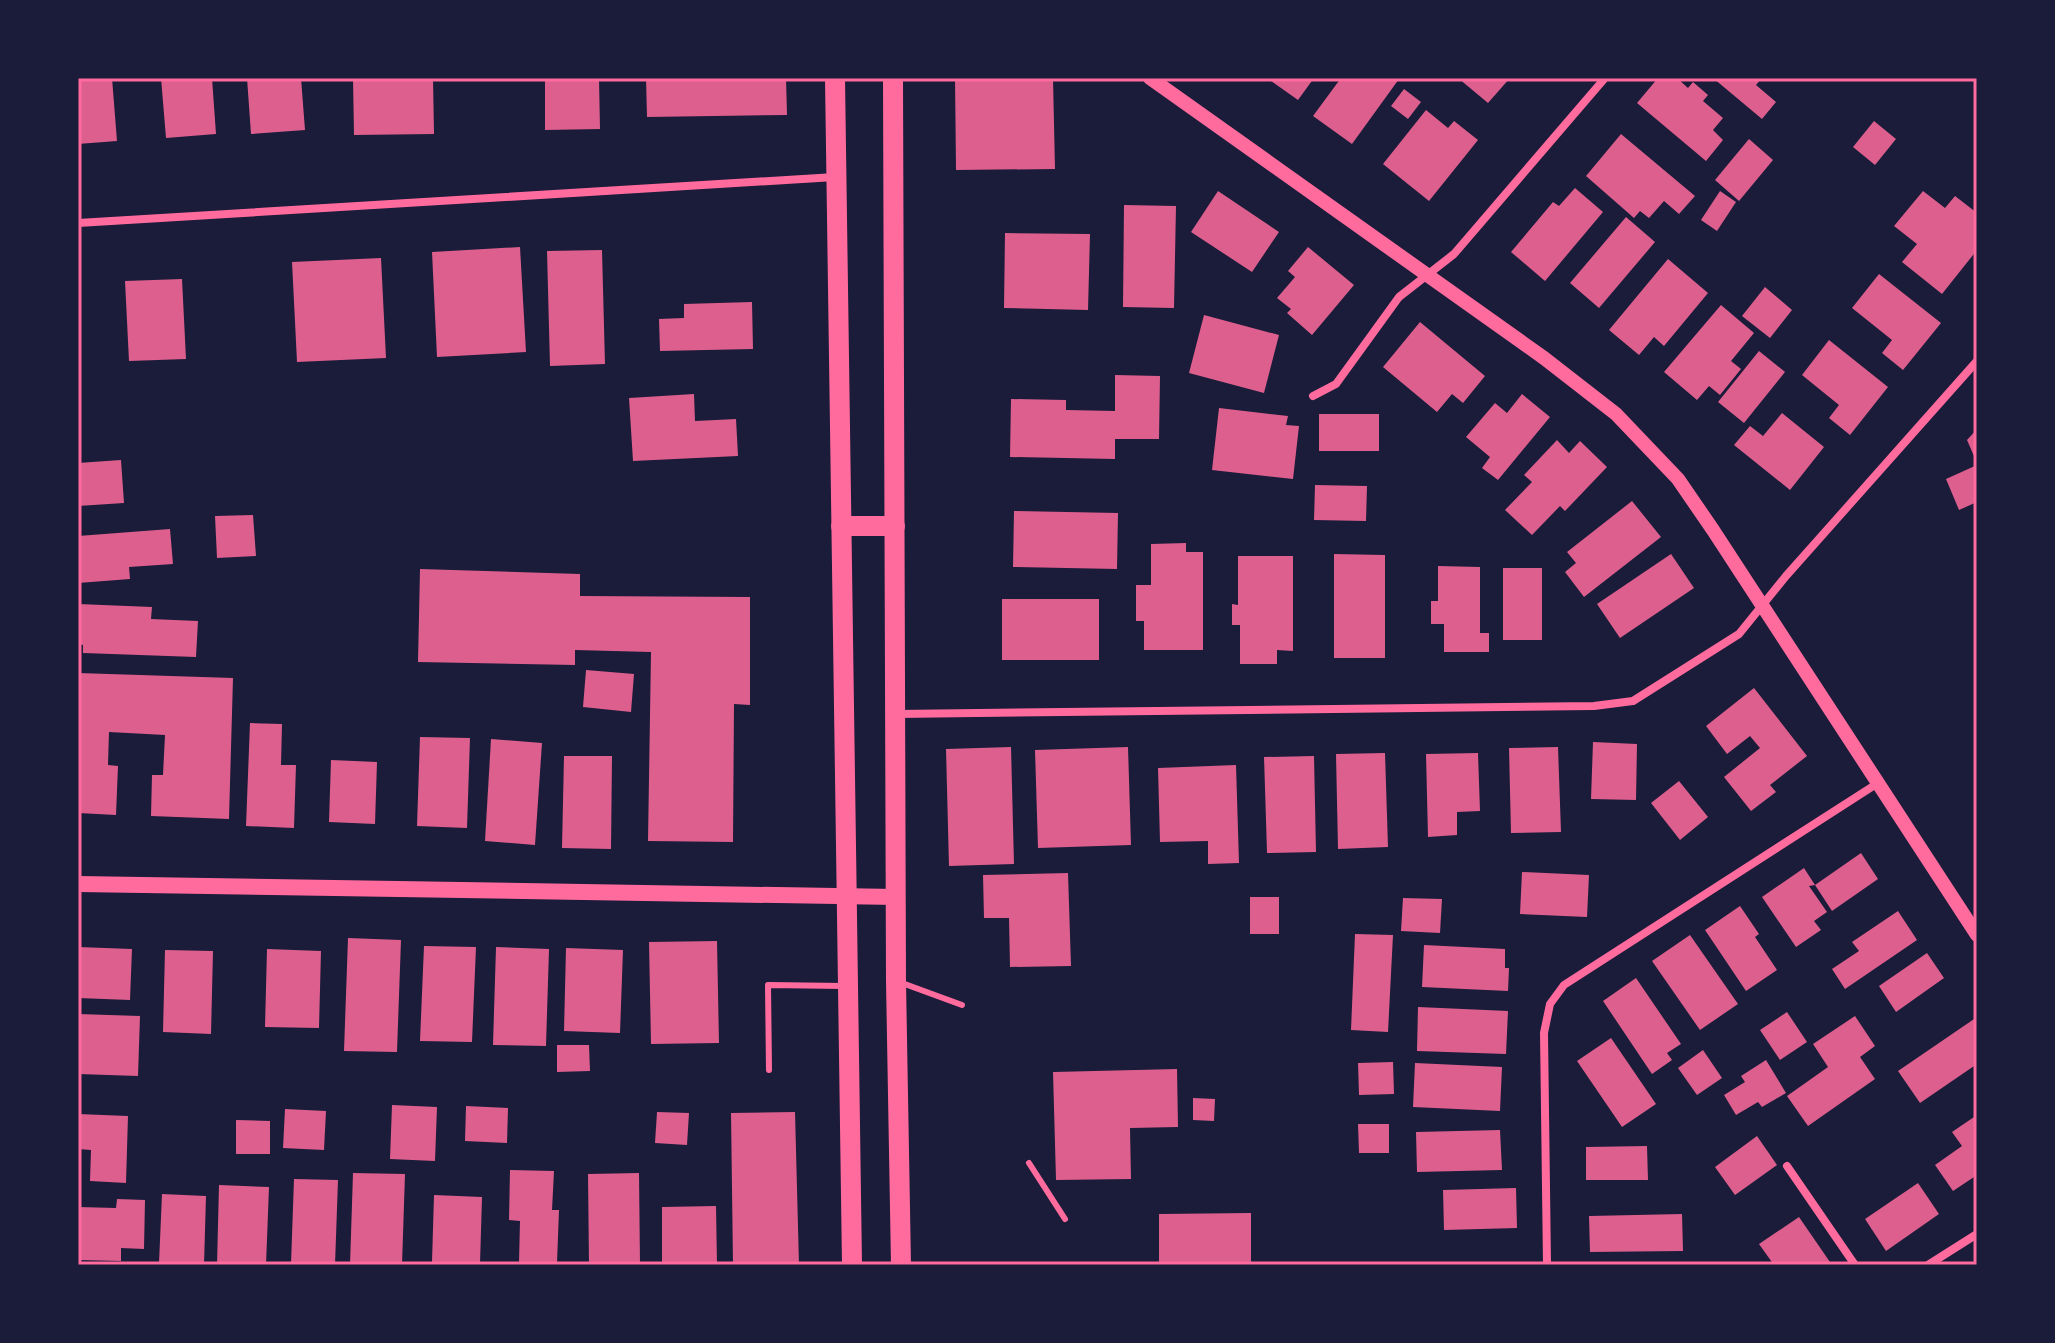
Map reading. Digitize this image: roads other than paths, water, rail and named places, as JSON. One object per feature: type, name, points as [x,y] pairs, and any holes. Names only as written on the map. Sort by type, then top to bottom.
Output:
[{"type":"main road","points":[[835,78],[852,1265]]},
{"type":"main road","points":[[893,78],[896,981],[901,1265]]},
{"type":"main road","points":[[841,526],[895,526]]},
{"type":"main road","points":[[78,884],[896,897]]},
{"type":"street","points":[[1150,78],[1556,367],[1616,414],[1643,441],[1678,479],[1977,935]]},
{"type":"street","points":[[1313,396],[1336,384],[1399,297],[1454,254],[1605,78]]},
{"type":"street","points":[[78,223],[270,214],[836,177]]},
{"type":"street","points":[[895,714],[1594,706],[1633,701],[1739,634],[1977,361]]},
{"type":"street","points":[[1547,1265],[1544,1033],[1550,1004],[1564,985],[1878,783]]},
{"type":"street","points":[[1787,1166],[1855,1265]]},
{"type":"street","points":[[1928,1265],[1977,1234]]},
{"type":"lane","points":[[896,981],[962,1005]]},
{"type":"lane","points":[[769,1070],[768,985],[848,986]]},
{"type":"lane","points":[[1029,1163],[1065,1219]]}]
